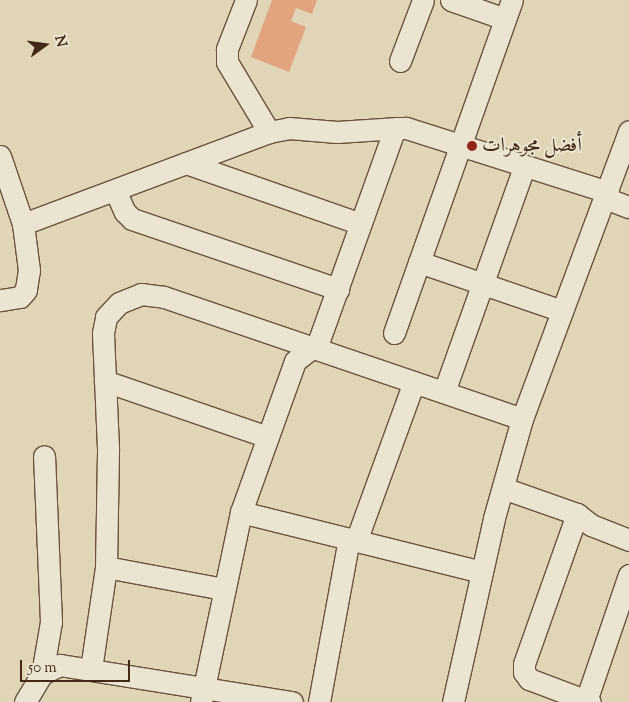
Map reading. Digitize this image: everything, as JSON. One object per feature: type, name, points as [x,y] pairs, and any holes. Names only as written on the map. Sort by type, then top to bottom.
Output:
[{"type":"street","points":[[246,0],[228,49],[227,62],[269,132]]},
{"type":"street","points":[[400,61],[423,0]]},
{"type":"street","points":[[394,333],[509,10],[451,0]]},
{"type":"street","points":[[23,224],[269,132],[289,128],[337,132],[398,128],[613,192],[629,207]]},
{"type":"street","points":[[203,695],[224,589],[242,512],[295,361],[318,343],[393,133],[398,128]]},
{"type":"street","points":[[453,702],[482,572],[522,418],[562,311],[613,192],[629,131]]},
{"type":"street","points":[[0,156],[23,224],[29,270],[26,290],[20,297],[0,300]]},
{"type":"street","points":[[186,163],[361,224]]},
{"type":"street","points":[[444,392],[524,167]]},
{"type":"street","points":[[115,190],[125,212],[132,218],[338,289]]},
{"type":"street","points":[[419,262],[562,311]]},
{"type":"street","points":[[91,669],[106,567],[103,333],[106,317],[119,303],[141,294],[164,297],[522,418]]},
{"type":"street","points":[[105,381],[268,437]]},
{"type":"street","points":[[319,702],[353,540],[414,382]]},
{"type":"street","points":[[25,702],[42,674],[51,622],[44,456]]},
{"type":"street","points":[[503,488],[577,514],[591,525],[629,540]]},
{"type":"street","points":[[242,512],[482,572]]},
{"type":"street","points":[[577,514],[524,664],[524,672],[529,680],[588,701],[629,574]]},
{"type":"street","points":[[106,567],[224,589]]},
{"type":"street","points":[[42,674],[60,665],[91,669],[203,695],[292,702]]},
{"type":"building","points":[[272,0],[317,0],[312,14],[296,8],[291,21],[306,27],[289,72],[251,57]]},
{"type":"place","name":"أفضل مجوهرات","points":[[472,146]]}]
